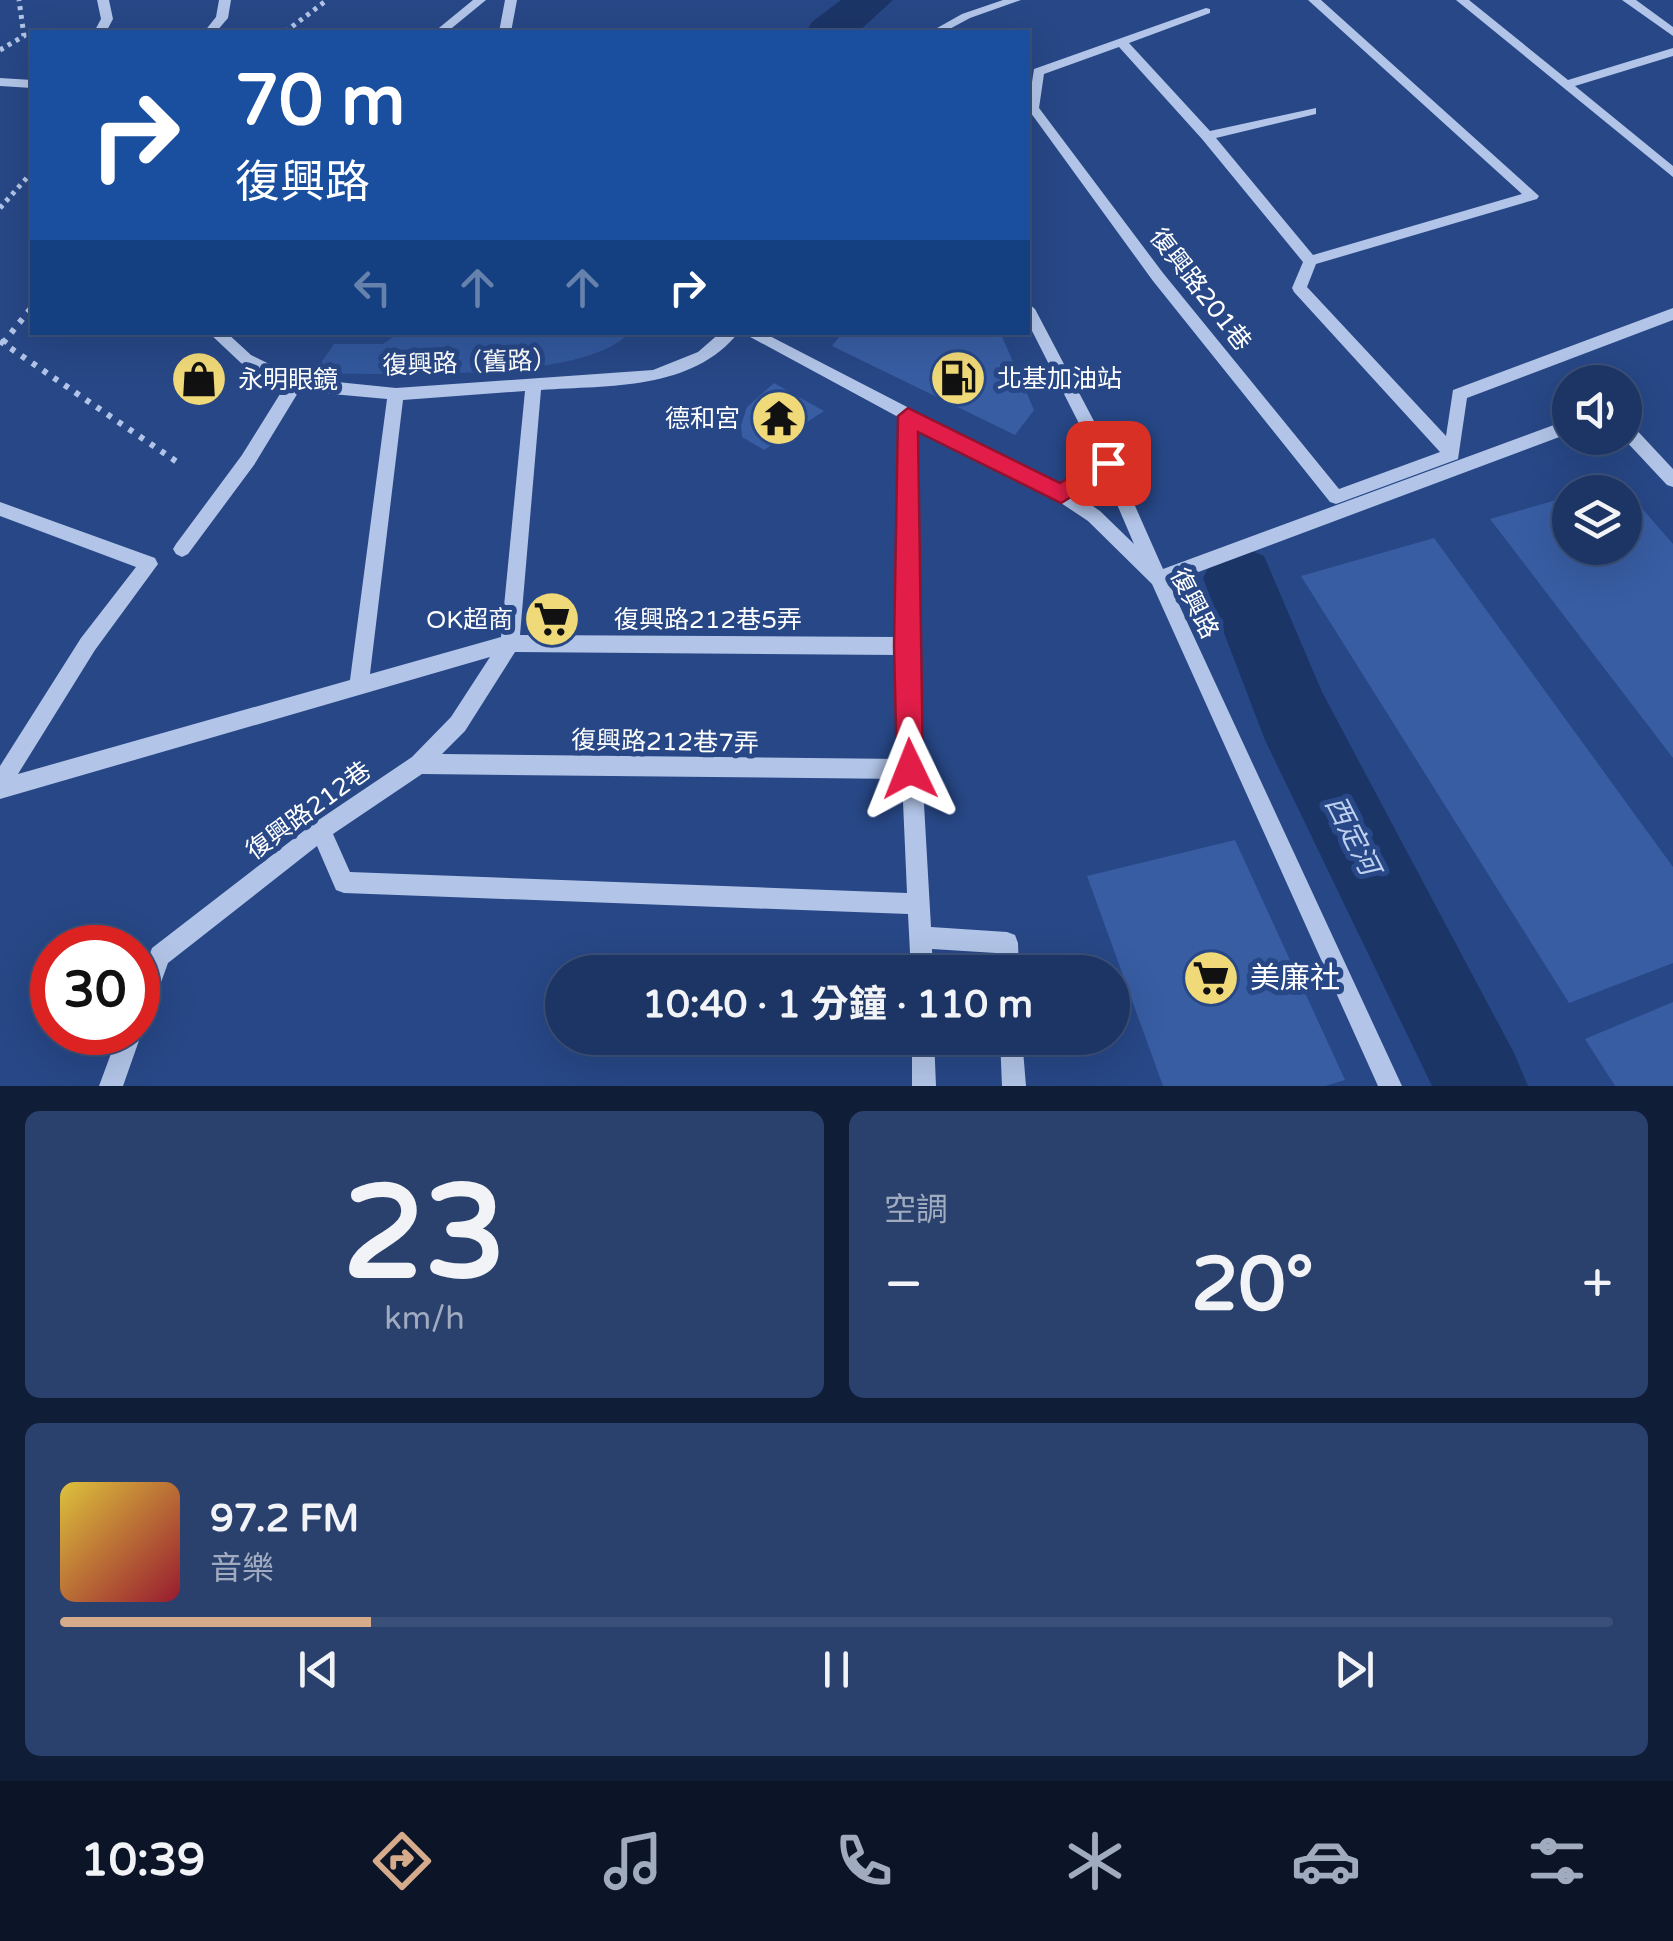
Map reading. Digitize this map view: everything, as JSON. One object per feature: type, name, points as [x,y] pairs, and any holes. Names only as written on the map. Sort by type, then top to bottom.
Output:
[{"type":"street","points":[[101,30],[107,19],[103,0]]},
{"type":"street","points":[[212,30],[222,18],[225,0]]},
{"type":"street","points":[[442,30],[480,0]]},
{"type":"street","points":[[505,30],[511,0]]},
{"type":"street","points":[[940,30],[966,16],[1015,0]]},
{"type":"street","points":[[1314,0],[1532,196],[1310,261],[1298,288],[1452,454]]},
{"type":"street","points":[[1462,0],[1673,174]]},
{"type":"street","points":[[1628,0],[1673,32]]},
{"type":"street","name":"復興路201巷","points":[[1206,11],[1038,72],[1033,108],[1182,306],[1336,497],[1452,454]]},
{"type":"street","points":[[1121,42],[1207,136],[1310,261]]},
{"type":"street","points":[[1566,85],[1673,52]]},
{"type":"street","points":[[0,82],[30,84]]},
{"type":"street","points":[[1207,136],[1311,111]]},
{"type":"street","points":[[1030,314],[1108,463],[1158,579],[1552,433]]},
{"type":"street","points":[[1452,454],[1459,394],[1673,314]]},
{"type":"street","name":"復興路（舊路）","points":[[217,335],[246,359],[295,384],[396,394],[654,376],[703,356],[728,335]]},
{"type":"street","name":"復興路","points":[[754,335],[1061,494],[1106,526],[1158,579],[1390,1086]]},
{"type":"street","points":[[182,549],[248,460],[295,384]]},
{"type":"street","name":"復興路212巷","points":[[160,956],[322,830],[419,764],[458,724],[510,643],[532,387]]},
{"type":"street","points":[[359,684],[396,394]]},
{"type":"street","points":[[908,416],[906,646],[922,955]]},
{"type":"street","points":[[1642,447],[1673,480]]},
{"type":"street","points":[[1061,494],[1108,463]]},
{"type":"street","points":[[0,508],[149,564],[88,644],[0,786]]},
{"type":"street","points":[[0,786],[510,643]]},
{"type":"street","name":"復興路212巷5弄","points":[[510,643],[906,646]]},
{"type":"street","name":"復興路212巷7弄","points":[[419,764],[910,769]]},
{"type":"street","points":[[322,830],[344,882],[918,904]]},
{"type":"street","points":[[922,936],[1007,942],[1007,955]]},
{"type":"street","points":[[111,1086],[122,1055]]},
{"type":"street","points":[[924,1055],[924,1086]]},
{"type":"street","points":[[1013,1055],[1014,1086]]},
{"type":"path","points":[[0,50],[24,36],[19,0]]},
{"type":"path","points":[[288,30],[328,0]]},
{"type":"path","points":[[0,208],[30,174]]},
{"type":"path","points":[[30,309],[1,342],[180,464]]},
{"type":"shaded area","points":[[396,335],[626,335],[605,349],[570,361],[527,368],[432,374],[313,374],[334,344],[383,344]]},
{"type":"building","name":"北基加油站","points":[[841,335],[1001,335],[1034,410],[1015,435],[832,346]]},
{"type":"building","name":"德和宮","points":[[774,383],[824,411],[764,450],[742,437],[741,425],[747,407]]},
{"type":"building","points":[[1552,501],[1552,565],[1642,565],[1642,508],[1673,544],[1673,758],[1490,519]]},
{"type":"building","points":[[1434,538],[1673,867],[1673,963],[1569,1003],[1301,576]]},
{"type":"building","name":"美廉社","points":[[1235,840],[1345,1080],[1325,1086],[1163,1086],[1130,995],[1130,955],[1116,955],[1087,876]]},
{"type":"building","points":[[1673,1002],[1673,1086],[1615,1086],[1585,1039]]},
{"type":"waterway","name":"西定河","points":[[832,30],[870,0]]},
{"type":"waterway","name":"西定河","points":[[1239,578],[1292,714],[1481,1086]]},
{"type":"place","name":"北基加油站","points":[[958,378]]},
{"type":"place","name":"永明眼鏡","points":[[199,379]]},
{"type":"place","name":"德和宮","points":[[779,418]]},
{"type":"place","name":"OK超商","points":[[552,619]]},
{"type":"place","name":"美廉社","points":[[1211,978]]},
{"type":"route","points":[[910,769],[906,646],[908,416],[1061,494],[1108,463]]}]
